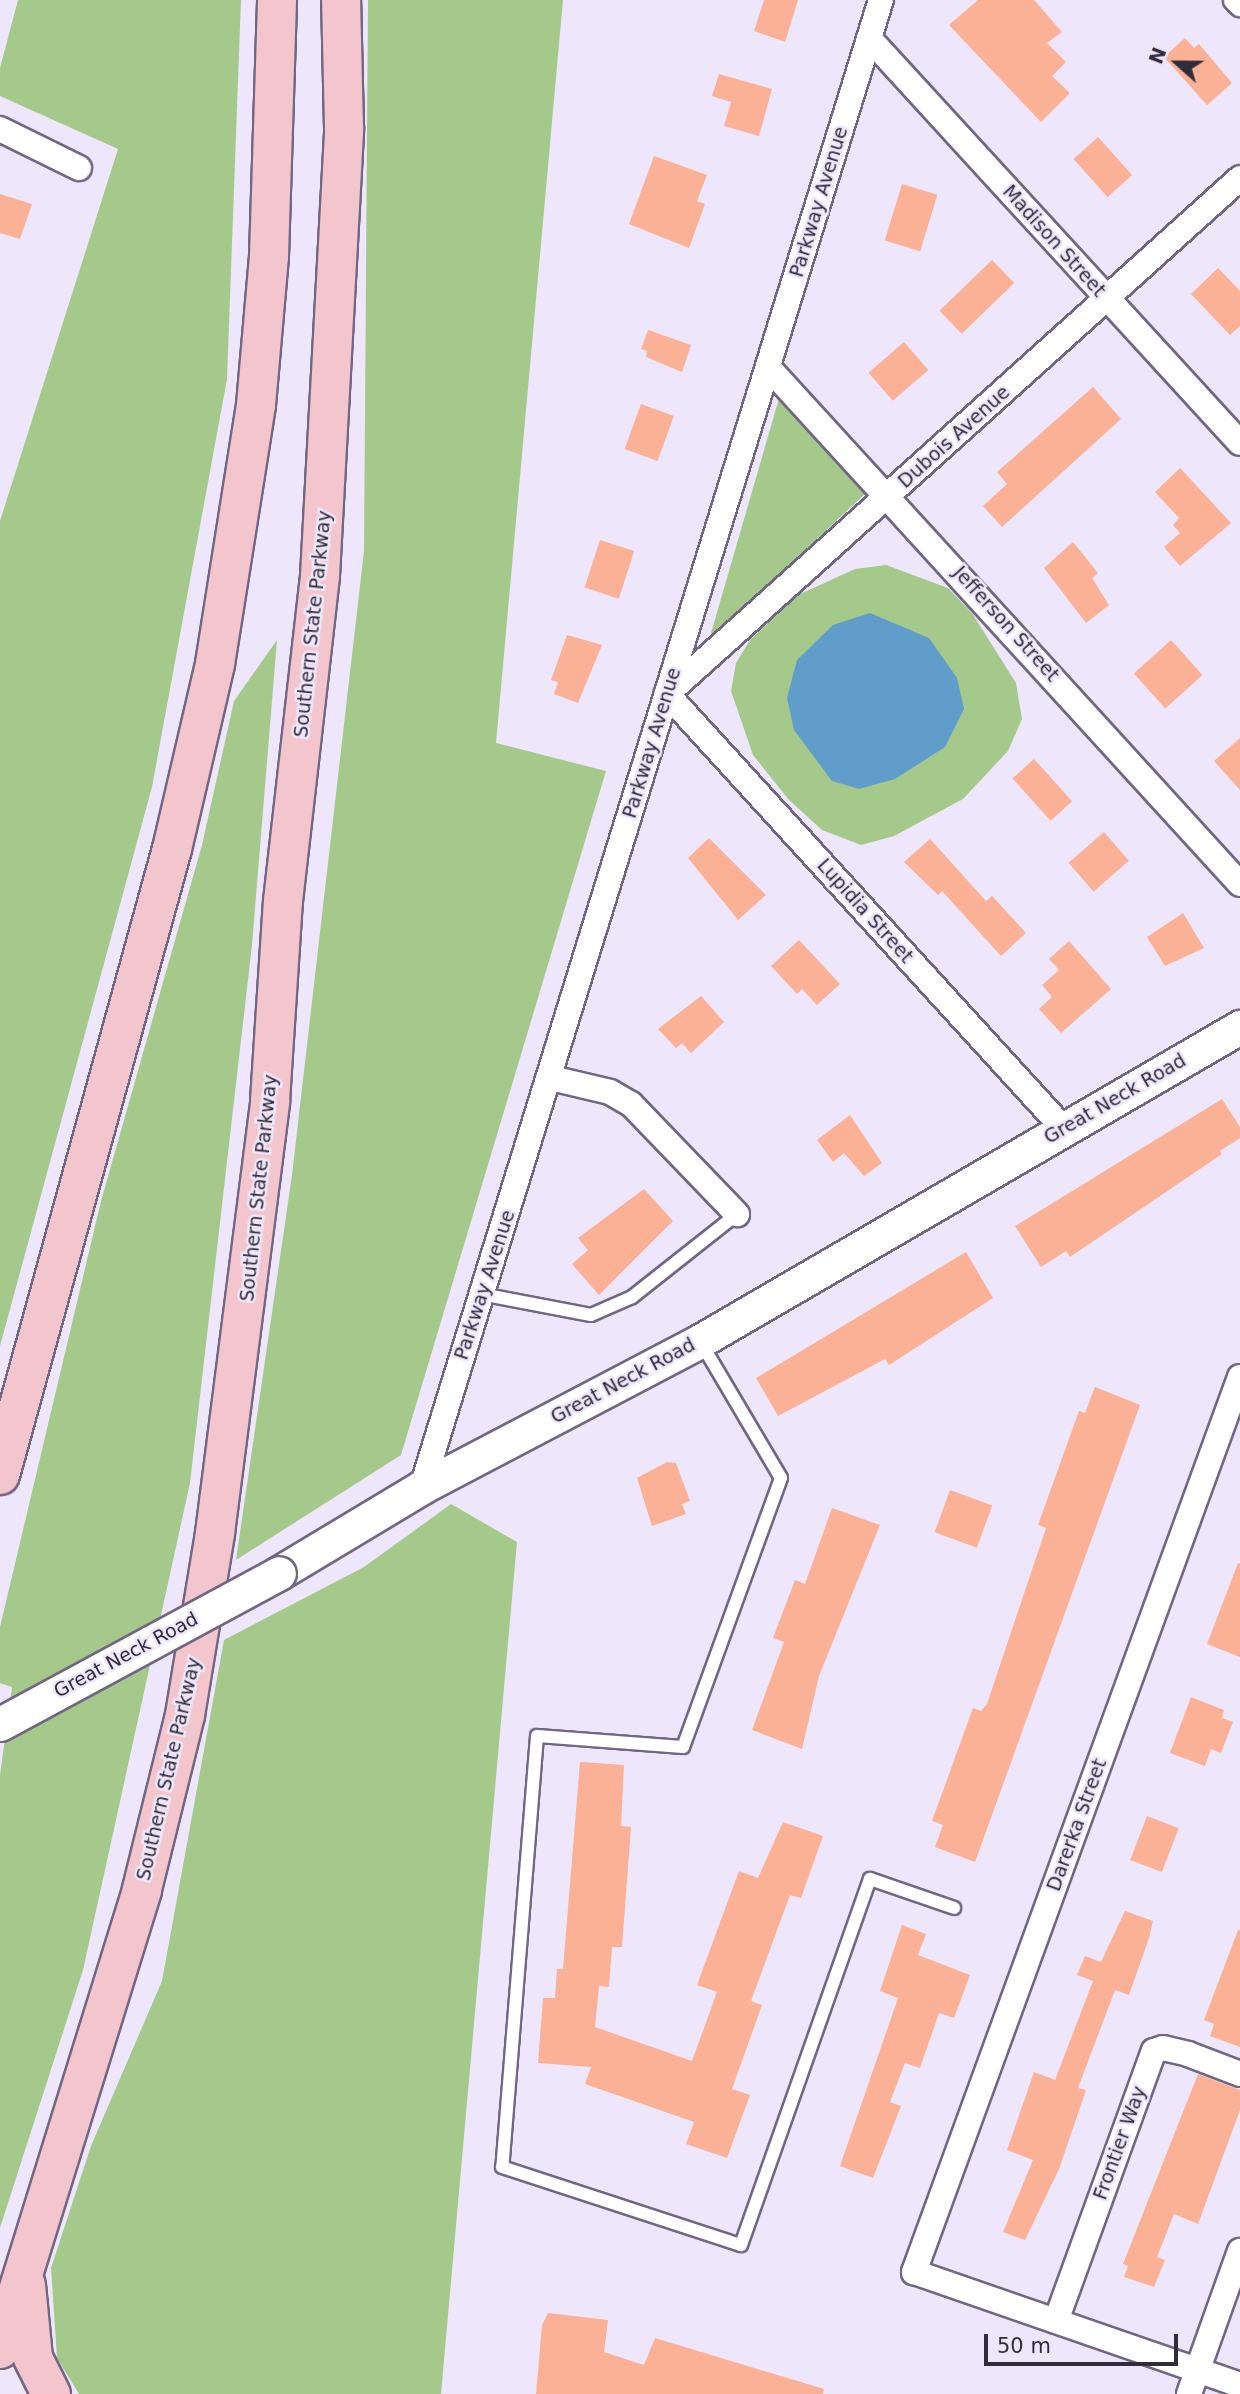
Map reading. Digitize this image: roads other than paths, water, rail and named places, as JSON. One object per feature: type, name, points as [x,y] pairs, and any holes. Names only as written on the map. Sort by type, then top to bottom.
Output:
[{"type":"highway","points":[[0,1475],[172,849],[215,664],[256,405],[269,256],[277,0]]},
{"type":"highway","name":"Southern State Parkway","points":[[0,2349],[142,1889],[185,1715],[215,1533],[268,1114],[283,901],[320,576],[344,128],[341,0]]},
{"type":"highway","points":[[25,2263],[33,2358],[51,2394]]},
{"type":"main road","name":"Great Neck Road","points":[[0,1724],[306,1559],[422,1487],[700,1340],[1240,1027]]},
{"type":"street","name":"Parkway Avenue","points":[[422,1487],[551,1078],[881,0]]},
{"type":"street","points":[[1236,0],[1240,5]]},
{"type":"street","name":"Madison Street","points":[[869,38],[1240,443]]},
{"type":"street","points":[[0,129],[79,168]]},
{"type":"street","name":"Dubois Avenue","points":[[667,694],[1240,178]]},
{"type":"street","name":"Jefferson Street","points":[[768,367],[890,495],[1240,884]]},
{"type":"street","name":"Lupidia Street","points":[[667,694],[1063,1128]]},
{"type":"street","points":[[551,1078],[610,1092],[631,1104],[737,1214]]},
{"type":"street","name":"Darerka Street","points":[[1056,2322],[914,2272],[1235,1408],[1240,1377]]},
{"type":"street","name":"Frontier Way","points":[[1056,2322],[1154,2051],[1163,2048],[1188,2054],[1240,2074]]},
{"type":"street","points":[[1189,2394],[1240,2250]]},
{"type":"street","points":[[1056,2322],[1240,2385]]},
{"type":"lane","points":[[481,1294],[591,1315],[632,1297],[737,1214]]},
{"type":"lane","points":[[700,1340],[781,1478],[682,1747],[537,1736],[502,2167],[741,2245],[870,1879],[954,1908]]},
{"type":"water","points":[[870,613],[929,638],[957,678],[964,709],[945,747],[895,779],[859,789],[832,781],[794,730],[787,698],[797,660],[833,625]]}]
